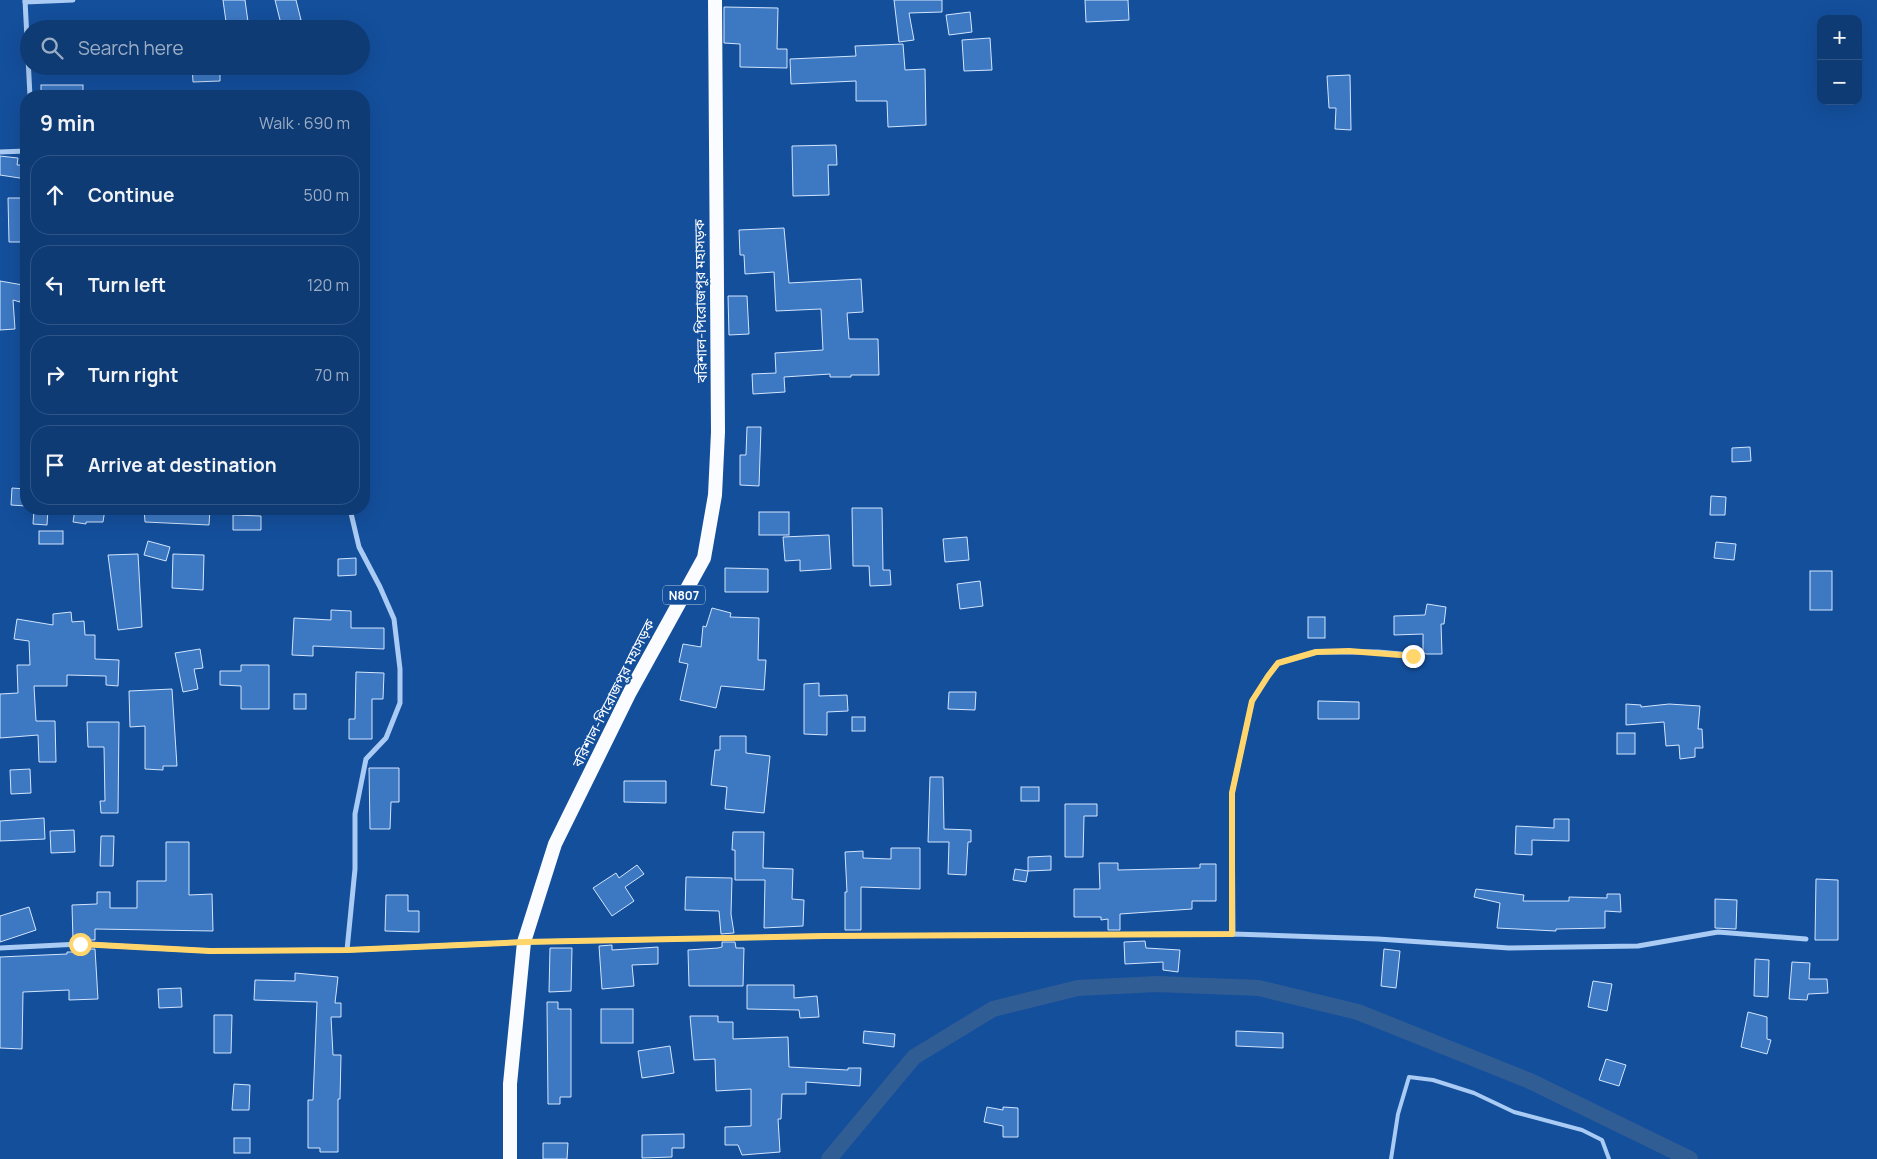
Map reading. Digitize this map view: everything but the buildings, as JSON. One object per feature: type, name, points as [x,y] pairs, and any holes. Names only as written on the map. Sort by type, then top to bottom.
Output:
[{"type":"highway","name":"বরিশাল-পিরোজপুর মহাসড়ক","points":[[510,1159],[510,1084],[524,942],[555,844],[630,692],[704,558],[715,495],[718,432],[715,0]]},
{"type":"street","points":[[26,20],[25,1],[72,0]]},
{"type":"street","points":[[29,75],[30,90]]},
{"type":"street","points":[[0,152],[20,151]]},
{"type":"street","points":[[348,950],[355,869],[355,814],[366,759],[386,738],[400,703],[400,669],[394,619],[359,547],[351,515]]},
{"type":"street","points":[[1232,934],[1232,793],[1252,701],[1268,676],[1278,663],[1316,652],[1368,652],[1422,656]]},
{"type":"street","points":[[0,948],[80,944],[210,951],[348,950],[524,942],[825,936],[1232,934],[1378,939],[1509,948],[1638,946],[1718,932],[1806,939]]},
{"type":"lane","points":[[1391,1159],[1398,1114],[1410,1077],[1433,1080],[1474,1093],[1514,1112],[1582,1130],[1602,1140],[1608,1159]]},
{"type":"waterway","points":[[829,1159],[914,1057],[993,1009],[1078,988],[1157,984],[1259,988],[1358,1012],[1530,1081],[1690,1159]]},
{"type":"route","points":[[80,944],[210,951],[364,950],[524,942],[825,936],[1038,937],[1232,934],[1232,793],[1252,701],[1268,676],[1278,663],[1316,652],[1378,652],[1413,656]]}]
